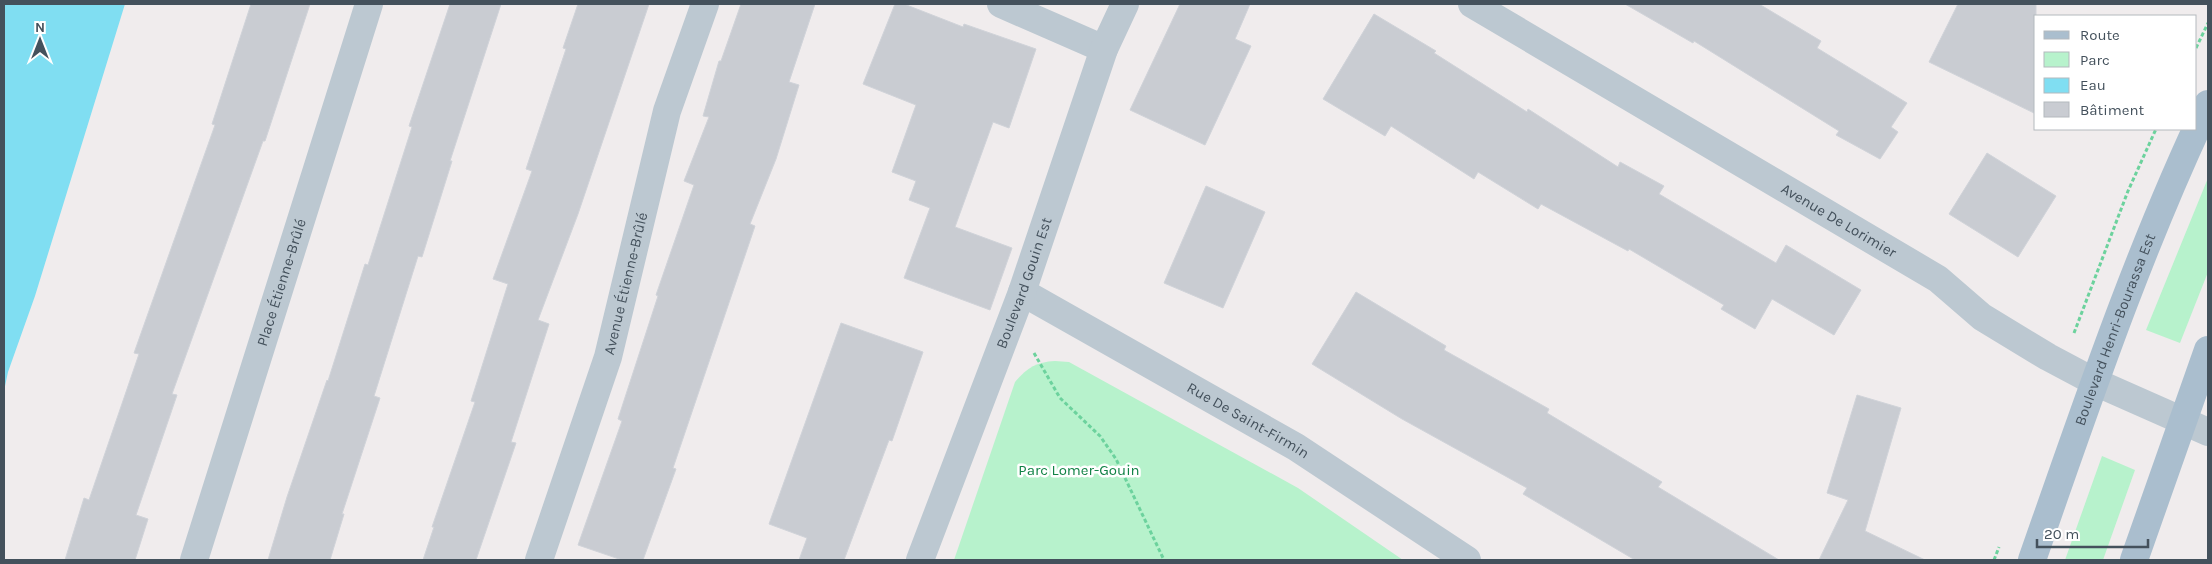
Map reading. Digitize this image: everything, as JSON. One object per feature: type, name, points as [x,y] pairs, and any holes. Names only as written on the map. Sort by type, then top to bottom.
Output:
[{"type":"main road","name":"Boulevard Henri-Bourassa Est","points":[[2197,129],[2208,104]]},
{"type":"main road","name":"Boulevard Henri-Bourassa Est","points":[[2032,560],[2095,382],[2157,218],[2196,130]]},
{"type":"main road","points":[[2134,560],[2208,350]]},
{"type":"street","name":"Place Étienne-Brûlé","points":[[194,560],[370,4]]},
{"type":"street","name":"Avenue Étienne-Brûlé","points":[[539,560],[608,358],[667,110],[705,4]]},
{"type":"street","points":[[1000,4],[1104,49]]},
{"type":"street","name":"Boulevard Gouin Est","points":[[920,560],[1022,292],[1104,49],[1125,4]]},
{"type":"street","name":"Avenue De Lorimier","points":[[1472,4],[1938,279],[1982,317],[2048,357],[2095,382],[2208,432]]},
{"type":"street","name":"Rue De Saint-Firmin","points":[[1022,292],[1296,447],[1467,560]]},
{"type":"path","points":[[2197,46],[2208,23]]},
{"type":"path","points":[[2082,312],[2124,200],[2156,130]]},
{"type":"path","points":[[1033,350],[1060,398],[1100,436],[1116,459],[1164,560]]},
{"type":"green space","points":[[2208,178],[2208,272],[2180,343],[2146,330]]},
{"type":"green space","name":"Parc Lomer-Gouin","points":[[1055,361],[1069,362],[1298,488],[1403,560],[954,560],[1015,382],[1032,367]]},
{"type":"green space","points":[[2102,456],[2135,470],[2103,560],[2065,560]]},
{"type":"water","points":[[4,4],[125,4],[35,296],[8,372],[4,391]]},
{"type":"building","points":[[251,4],[310,4],[265,141],[263,141],[172,394],[177,395],[136,515],[148,519],[135,560],[65,560],[84,498],[89,500],[139,354],[134,353],[215,125],[212,124]]},
{"type":"building","points":[[450,4],[501,4],[450,161],[452,161],[422,257],[418,256],[374,396],[380,398],[342,514],[344,514],[330,560],[268,560],[287,497],[328,381],[365,264],[368,265],[412,127],[409,126]]},
{"type":"building","points":[[578,4],[649,4],[578,214],[538,320],[549,324],[511,442],[516,443],[476,560],[423,560],[434,527],[432,527],[475,402],[471,401],[508,284],[493,279],[532,171],[526,169],[566,49],[563,48]]},
{"type":"building","points":[[741,4],[815,4],[789,82],[799,85],[776,159],[750,224],[755,226],[673,468],[676,469],[643,560],[622,560],[578,545],[622,421],[618,419],[658,296],[656,295],[694,185],[684,181],[709,117],[703,116],[719,61],[721,61]]},
{"type":"building","points":[[895,4],[904,4],[963,27],[964,24],[1036,49],[1009,128],[993,122],[955,227],[1012,248],[990,310],[904,278],[930,208],[909,200],[916,181],[892,172],[916,105],[863,84]]},
{"type":"building","points":[[1180,4],[1250,4],[1235,39],[1251,46],[1205,145],[1130,110]]},
{"type":"building","points":[[1625,4],[1759,4],[1821,41],[1817,48],[1907,103],[1891,127],[1898,132],[1880,159],[1836,135],[1839,131],[1694,41],[1693,43]]},
{"type":"building","points":[[1958,4],[2036,4],[2036,15],[2034,15],[2034,113],[1929,62]]},
{"type":"building","points":[[1374,14],[1436,51],[1434,53],[1527,112],[1528,109],[1618,167],[1620,162],[1664,186],[1659,194],[1776,263],[1786,245],[1861,290],[1834,335],[1772,299],[1755,329],[1721,309],[1724,305],[1629,249],[1628,251],[1541,204],[1538,209],[1478,172],[1474,179],[1391,126],[1385,136],[1323,99]]},
{"type":"building","points":[[1987,153],[2056,196],[2018,257],[1949,214]]},
{"type":"building","points":[[1206,186],[1265,212],[1223,308],[1164,283]]},
{"type":"building","points":[[1356,292],[1446,346],[1444,350],[1549,409],[1547,413],[1662,482],[1658,487],[1779,560],[1635,560],[1523,494],[1527,488],[1402,419],[1312,364]]},
{"type":"building","points":[[841,323],[923,352],[892,441],[889,440],[844,560],[799,560],[807,538],[769,524]]},
{"type":"building","points":[[1857,395],[1901,408],[1865,531],[1925,560],[1819,560],[1848,500],[1827,493]]}]
